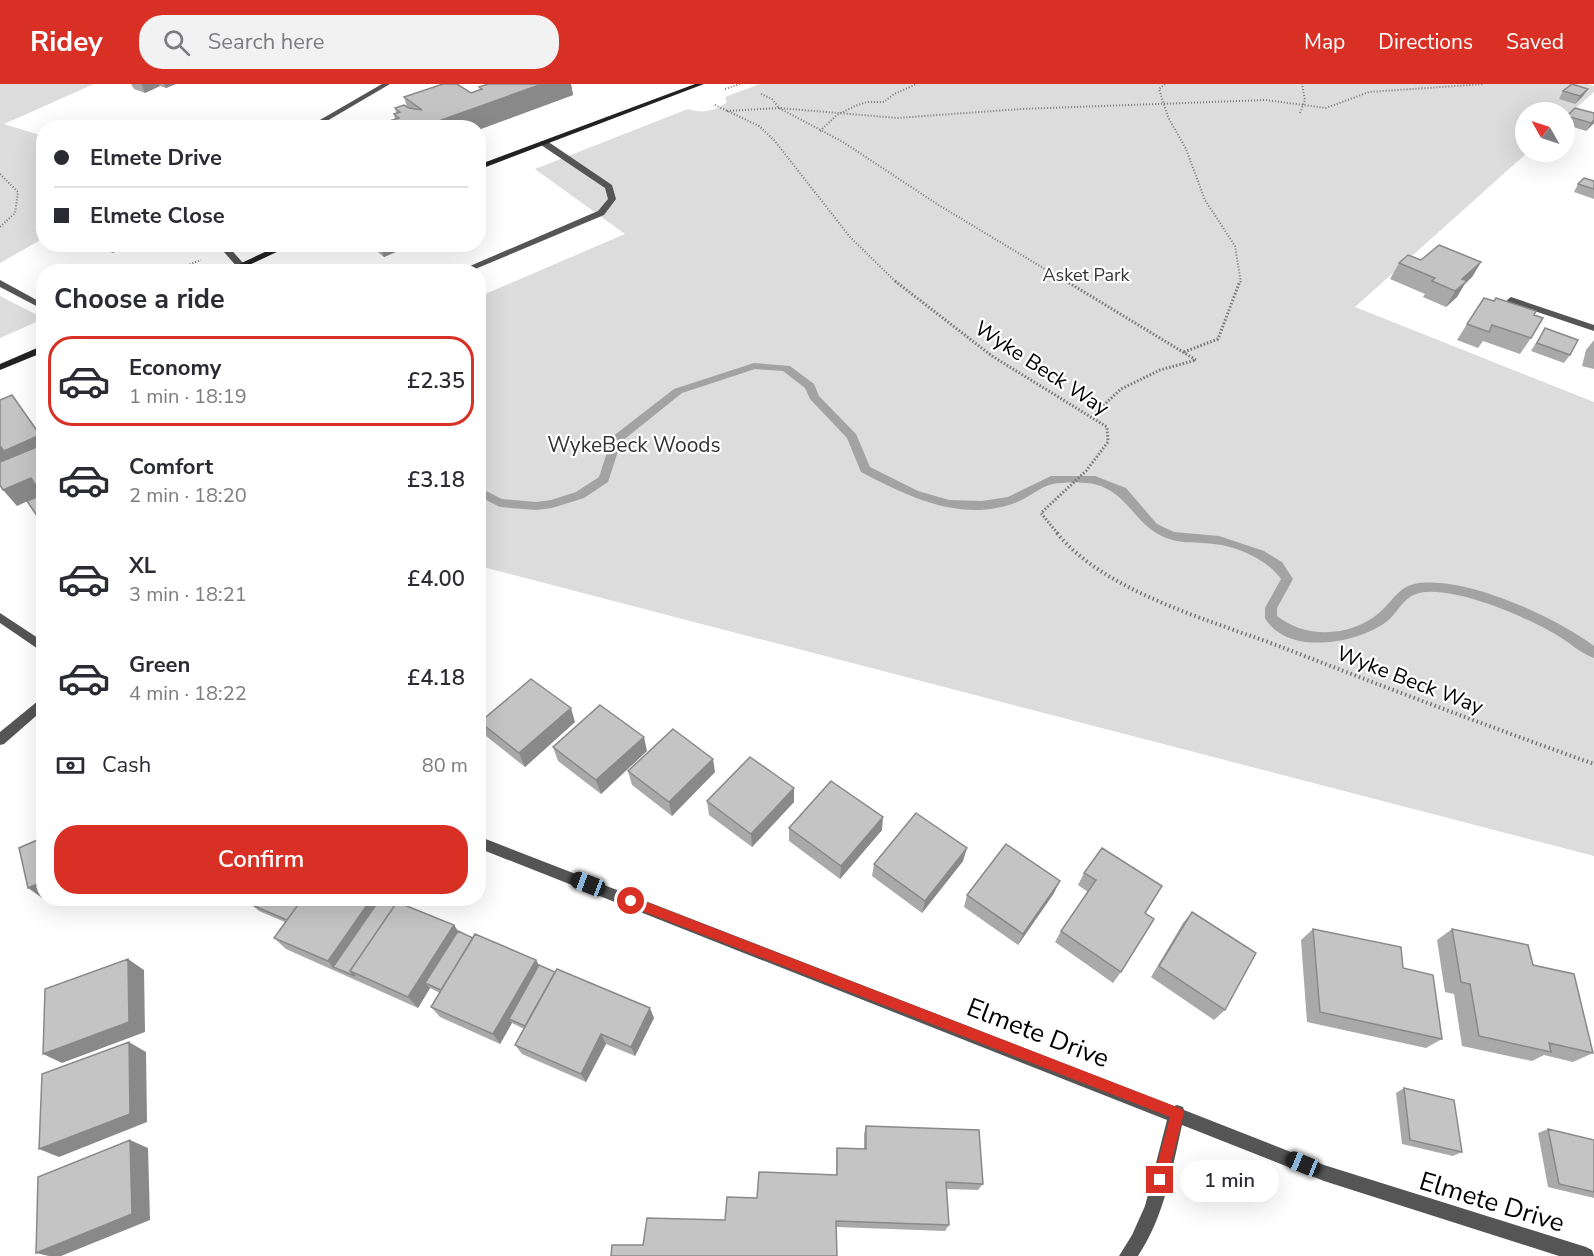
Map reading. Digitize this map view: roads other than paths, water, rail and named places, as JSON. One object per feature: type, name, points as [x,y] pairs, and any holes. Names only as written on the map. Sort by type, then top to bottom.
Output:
[{"type":"street","points":[[323,120],[387,84]]},
{"type":"street","points":[[486,165],[701,84]]},
{"type":"street","points":[[479,264],[602,213],[612,199],[609,187],[544,143]]},
{"type":"street","points":[[228,252],[239,264]]},
{"type":"street","points":[[245,264],[272,252]]},
{"type":"street","points":[[0,283],[36,303]]},
{"type":"street","points":[[1511,300],[1594,328]]},
{"type":"street","points":[[0,368],[36,352]]},
{"type":"street","points":[[0,617],[36,643]]},
{"type":"street","points":[[0,740],[36,708]]},
{"type":"street","name":"Elmete Drive","points":[[486,845],[1177,1113],[1324,1173],[1586,1256]]},
{"type":"street","points":[[1128,1256],[1135,1247],[1154,1203],[1177,1113]]},
{"type":"waterway","points":[[486,495],[500,503],[536,506],[552,504],[580,495],[604,479],[616,440],[678,391],[754,366],[786,368],[810,386],[814,397],[852,437],[865,469],[914,494],[949,504],[982,505],[1010,501],[1051,480],[1095,480],[1122,491],[1153,527],[1172,536],[1219,540],[1260,554],[1278,565],[1287,579],[1271,608],[1271,618],[1282,628],[1296,634],[1325,638],[1354,632],[1381,619],[1410,591],[1433,587],[1456,590],[1508,606],[1559,630],[1594,653]]},
{"type":"park label","name":"Asket Park","points":[[1086,275]]},
{"type":"park label","name":"WykeBeck Woods","points":[[634,445]]}]
